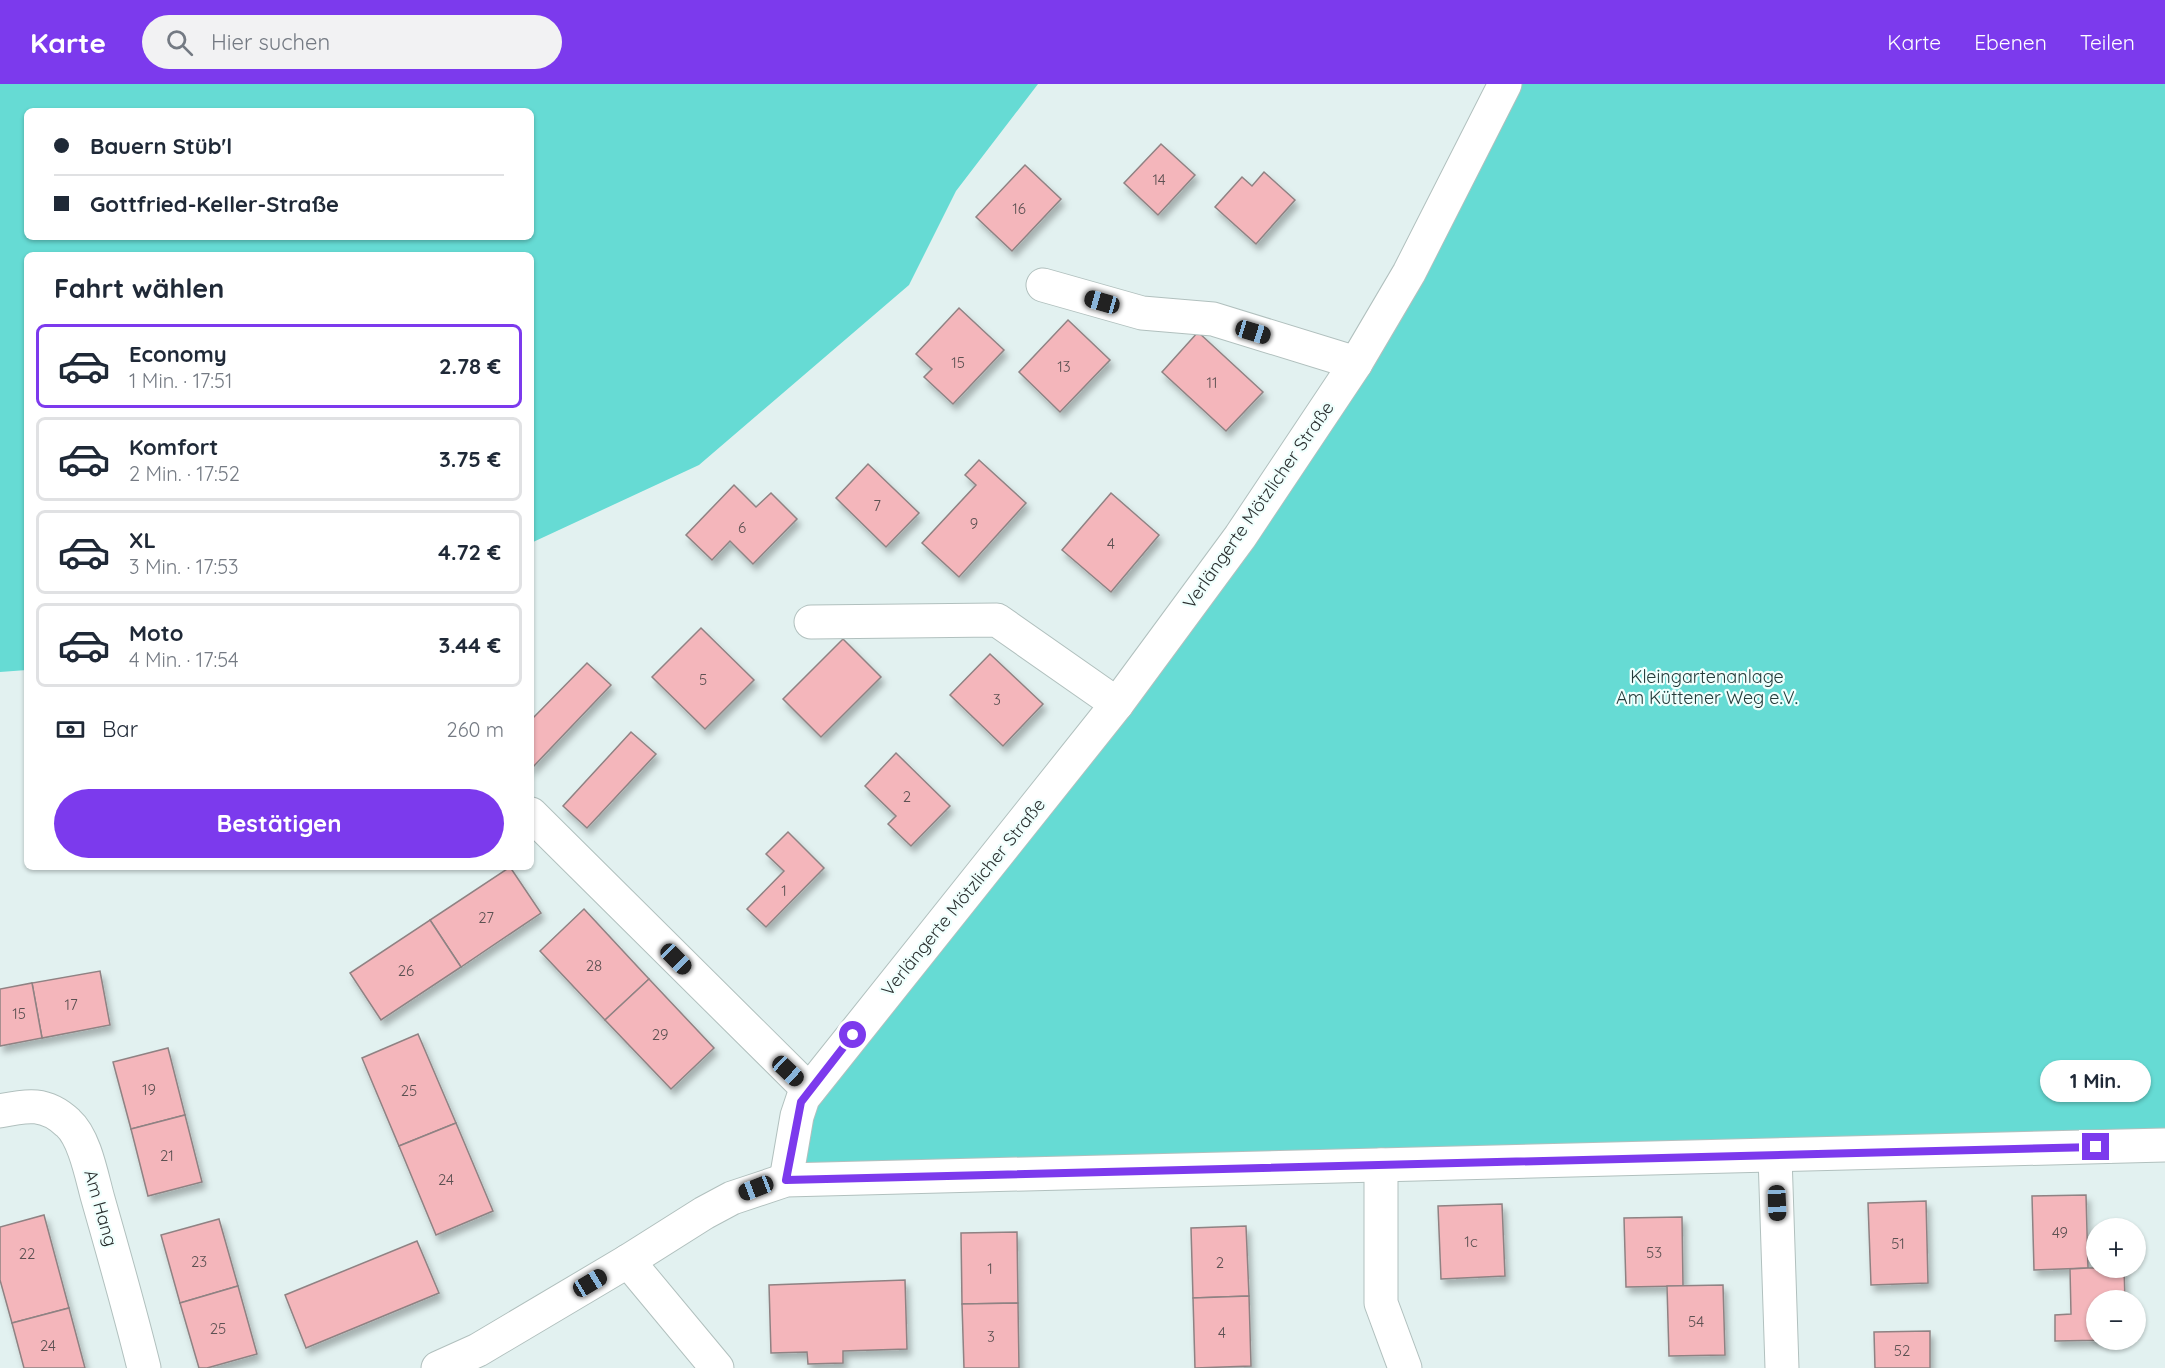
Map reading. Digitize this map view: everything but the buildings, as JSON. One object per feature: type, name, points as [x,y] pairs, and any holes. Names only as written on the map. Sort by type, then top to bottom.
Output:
[{"type":"street","name":"Verlängerte Mötzlicher Straße","points":[[786,1180],[801,1102],[1117,704],[1240,537],[1356,363],[1409,273],[1505,84]]},
{"type":"street","points":[[1043,285],[1142,313],[1213,319],[1356,363]]},
{"type":"street","points":[[811,622],[997,620],[1117,704]]},
{"type":"street","points":[[534,817],[809,1090]]},
{"type":"street","name":"Am Hang","points":[[0,1111],[39,1106],[55,1112],[70,1124],[83,1147],[124,1288],[144,1368]]},
{"type":"street","points":[[438,1368],[478,1350],[704,1213],[732,1198],[786,1180],[2165,1145]]},
{"type":"street","points":[[1775,1156],[1782,1368]]},
{"type":"street","points":[[1381,1165],[1381,1303],[1405,1368]]},
{"type":"street","points":[[628,1261],[717,1368]]},
{"type":"green space","points":[[0,84],[1038,84],[956,191],[909,285],[699,465],[534,542],[534,252],[24,252],[24,670],[0,672]]},
{"type":"green space","name":"Kleingartenanlage Am Küttener Weg e.V.","points":[[1520,84],[2165,84],[2165,1131],[803,1164],[814,1107],[1128,713]]},
{"type":"route","points":[[853,1035],[801,1102],[786,1180],[2096,1147]]}]
